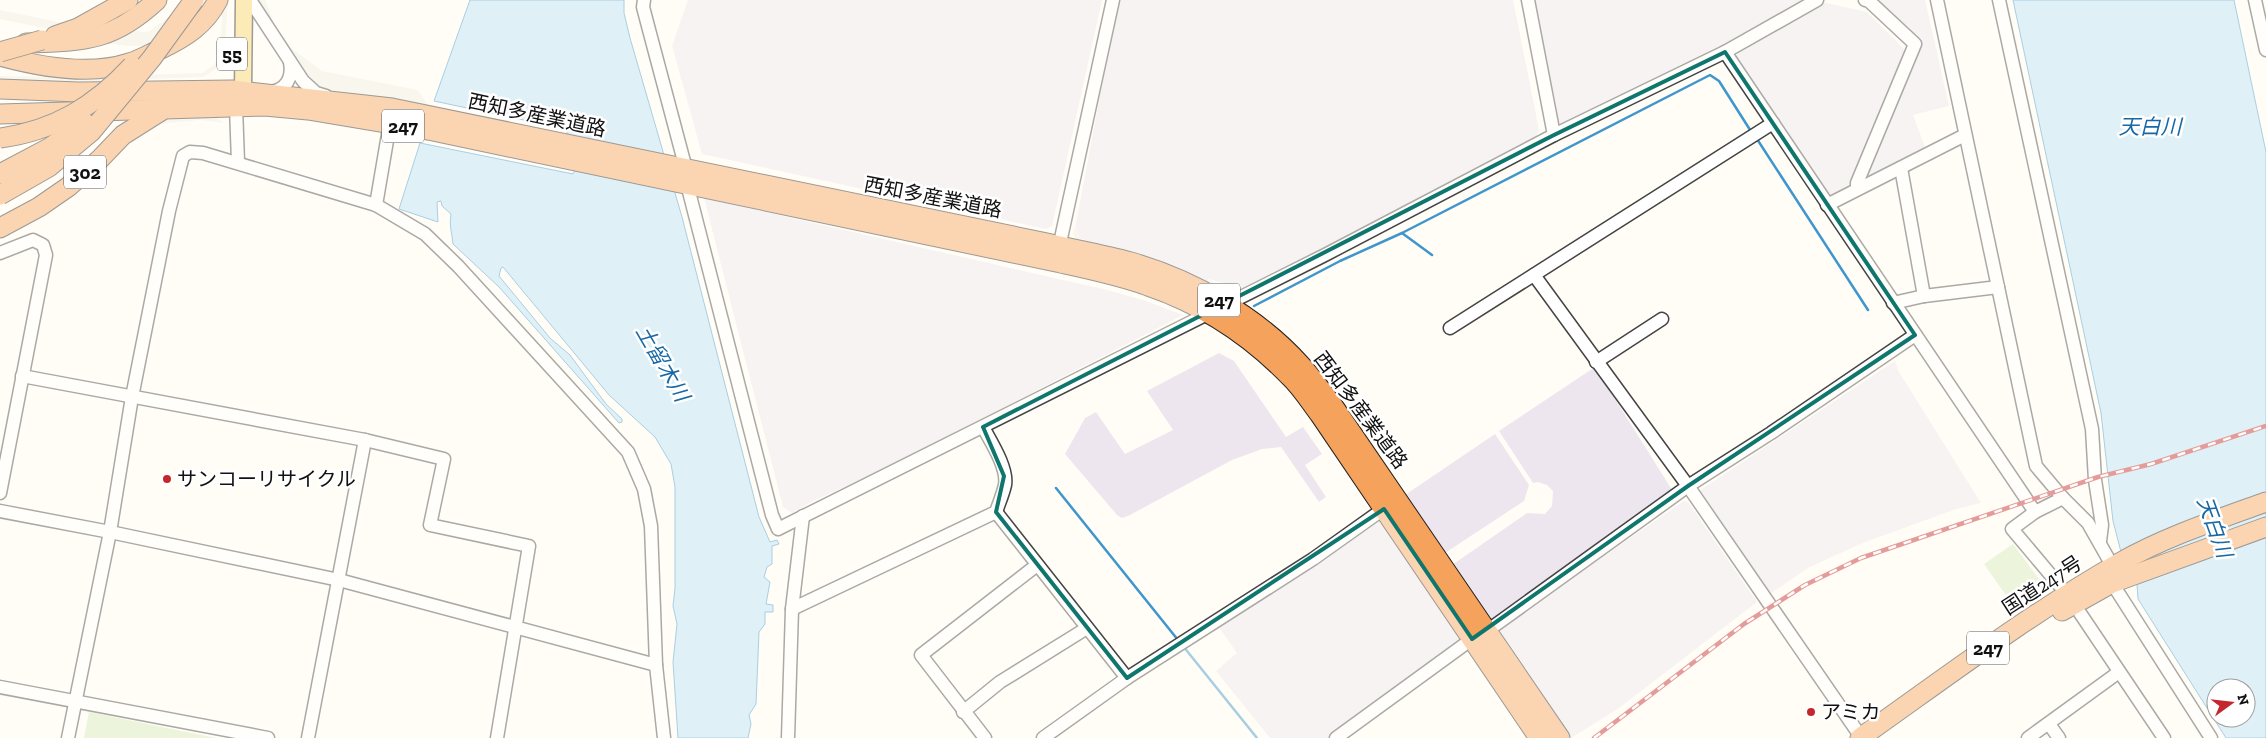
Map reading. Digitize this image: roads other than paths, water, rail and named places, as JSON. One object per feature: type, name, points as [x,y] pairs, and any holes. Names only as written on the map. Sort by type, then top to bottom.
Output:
[{"type":"highway","points":[[0,52],[78,28],[128,0]]},
{"type":"highway","points":[[0,44],[79,40],[111,33],[140,15],[157,0]]},
{"type":"highway","points":[[0,138],[48,127],[73,115],[99,98],[135,63],[184,0]]},
{"type":"highway","points":[[0,195],[43,170],[78,144],[103,119],[194,0]]},
{"type":"highway","points":[[0,52],[31,64],[69,68],[104,68],[130,63],[190,34],[199,26],[218,0]]},
{"type":"highway","points":[[0,174],[66,137],[132,83]]},
{"type":"highway","name":"西知多産業道路","points":[[0,89],[237,96],[266,106],[391,116]]},
{"type":"highway","name":"西知多産業道路","points":[[0,97],[79,92]]},
{"type":"highway","name":"西知多産業道路","points":[[0,114],[165,109],[237,96],[266,93],[565,151],[1057,254],[1130,262],[1162,272],[1226,304],[1262,329],[1300,364],[1332,404],[1391,504],[1479,635],[1539,738]]},
{"type":"highway","name":"302","points":[[0,228],[39,207],[68,187],[123,135],[165,109]]},
{"type":"highway","name":"西知多産業道路","points":[[0,123],[81,113]]},
{"type":"highway","name":"西知多産業道路","points":[[1057,254],[1148,285],[1184,300],[1209,313],[1254,344],[1290,377],[1391,504]]},
{"type":"highway","name":"国道247号","points":[[1881,738],[2117,573],[2190,528],[2266,502]]},
{"type":"highway","name":"国道247号","points":[[1861,738],[2058,599],[2117,573],[2266,527]]},
{"type":"highway","name":"西知多産業道路","points":[[1479,635],[1560,738]]},
{"type":"main road","name":"55","points":[[233,0],[237,96]]},
{"type":"main road","name":"55","points":[[237,96],[244,25],[244,0]]},
{"type":"street","points":[[250,0],[302,81],[316,93],[391,116],[376,205]]},
{"type":"street","points":[[644,0],[643,7],[682,176],[772,515],[778,529],[1323,256],[1554,135],[1724,52],[1817,0]]},
{"type":"street","points":[[1057,254],[1113,0]]},
{"type":"street","points":[[1528,0],[1554,135]]},
{"type":"street","points":[[1857,189],[1857,183],[1915,44],[1869,1],[1865,0]]},
{"type":"street","points":[[1936,0],[2036,466],[2063,498],[2088,523],[2100,540],[2211,738]]},
{"type":"street","points":[[1999,0],[2092,429],[2095,480],[2102,526],[2100,540]]},
{"type":"street","points":[[2255,0],[2263,17],[2266,50]]},
{"type":"street","points":[[244,25],[254,18],[262,20]]},
{"type":"street","points":[[1724,52],[2034,512]]},
{"type":"street","points":[[266,93],[280,90],[287,84],[291,74],[290,62]]},
{"type":"street","points":[[237,96],[238,162]]},
{"type":"street","points":[[1450,328],[1773,123]]},
{"type":"street","points":[[1826,205],[1965,135]]},
{"type":"street","points":[[68,738],[110,532],[132,397],[169,211],[183,156],[190,152],[203,153],[238,162],[376,205],[425,234],[458,266],[628,452],[644,489],[651,526],[656,665],[664,738]]},
{"type":"street","points":[[1901,168],[1924,296]]},
{"type":"street","points":[[0,253],[33,240],[43,245],[46,255],[0,493]]},
{"type":"street","points":[[1534,275],[1688,486],[1861,738]]},
{"type":"street","points":[[1893,302],[1924,296],[1998,287]]},
{"type":"street","points":[[1596,362],[1662,319]]},
{"type":"street","points":[[1336,738],[1688,486],[1771,433],[1915,335]]},
{"type":"street","points":[[22,376],[365,440],[444,459],[430,525],[529,546],[497,738]]},
{"type":"street","points":[[792,610],[996,512],[1005,485],[1004,476],[997,454],[983,427]]},
{"type":"street","points":[[308,738],[365,440]]},
{"type":"street","points":[[2060,586],[2012,529],[2034,512],[2063,498]]},
{"type":"street","points":[[1043,738],[1127,678],[1313,560],[1391,504]]},
{"type":"street","points":[[0,511],[339,580],[656,665]]},
{"type":"street","points":[[996,512],[1127,678]]},
{"type":"street","points":[[788,738],[792,610],[803,516]]},
{"type":"street","points":[[985,738],[963,712],[921,655],[1037,564]]},
{"type":"street","points":[[2080,613],[2164,738]]},
{"type":"street","points":[[963,712],[1000,682],[1087,628]]},
{"type":"street","points":[[2028,738],[2119,672]]},
{"type":"street","points":[[0,687],[268,738]]},
{"type":"street","points":[[2049,724],[2059,738]]},
{"type":"water","name":"土留木川","points":[[470,0],[624,0],[624,13],[630,38],[682,217],[759,517],[770,542],[777,540],[779,544],[772,546],[772,564],[767,567],[764,577],[770,582],[766,604],[773,605],[773,612],[765,612],[765,624],[759,632],[756,704],[749,715],[751,724],[748,738],[678,738],[673,662],[677,624],[673,606],[675,588],[675,487],[671,464],[655,437],[609,395],[503,267],[499,276],[550,338],[570,355],[606,404],[622,419],[622,422],[619,423],[499,287],[453,244],[450,226],[451,214],[442,206],[441,201],[437,202],[438,222],[399,209],[420,143],[573,174],[576,168],[566,129],[434,101]]},
{"type":"water","name":"天白川","points":[[2013,0],[2234,0],[2266,152],[2266,738],[2226,738],[2220,728],[2256,728],[2256,678],[2206,678],[2206,706],[2138,599],[2137,585],[2121,552],[2113,521],[2101,413]]},
{"type":"waterway","points":[[1402,233],[1710,75],[1719,81],[1752,133]]},
{"type":"waterway","points":[[1757,139],[1868,310]]},
{"type":"waterway","points":[[1254,306],[1340,261],[1402,233],[1432,255]]},
{"type":"waterway","points":[[1056,488],[1178,640]]},
{"type":"waterway","points":[[1183,646],[1257,738]]},
{"type":"railway","points":[[1594,738],[1744,624],[1805,585],[1861,558],[2098,477],[2151,464],[2266,426]]},
{"type":"place","name":"サンコーリサイクル","points":[[167,479]]},
{"type":"place","name":"アミカ","points":[[1811,712]]}]
